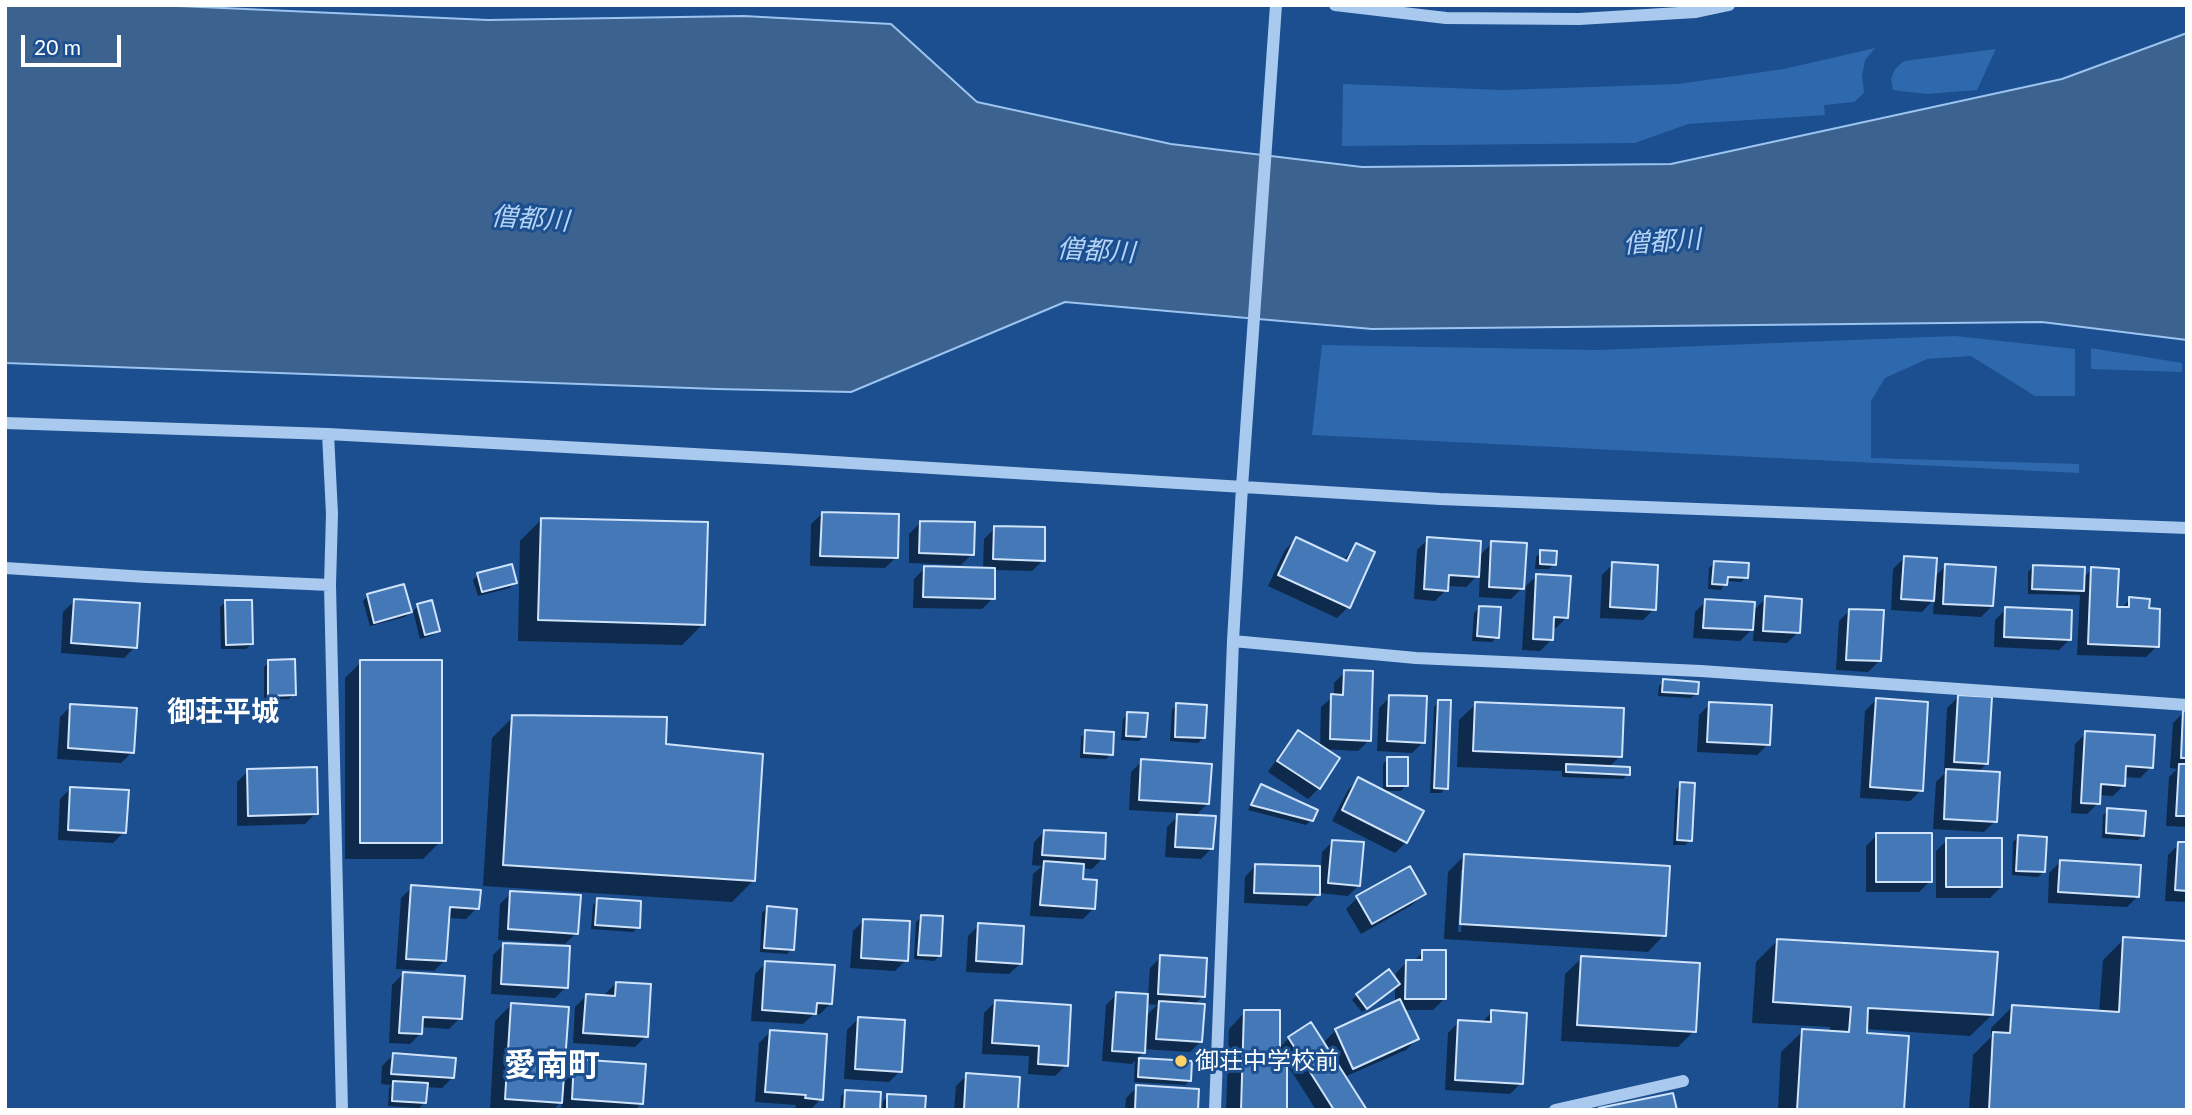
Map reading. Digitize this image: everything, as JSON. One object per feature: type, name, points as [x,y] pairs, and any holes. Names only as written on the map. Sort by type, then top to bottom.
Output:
[{"type":"street","points":[[1215,1110],[1233,641],[1276,5]]},
{"type":"street","points":[[1335,5],[1446,18],[1566,19],[1696,12],[1728,5]]},
{"type":"street","points":[[5,423],[328,434],[1440,499],[2187,528]]},
{"type":"street","points":[[328,434],[332,514],[330,585],[342,1110]]},
{"type":"street","points":[[5,568],[147,578],[330,585]]},
{"type":"street","points":[[1233,641],[1416,658],[1702,671],[2187,705]]},
{"type":"street","points":[[1555,1110],[1683,1081]]},
{"type":"shaded area","points":[[1875,48],[1865,60],[1862,76],[1864,93],[1854,102],[1824,105],[1825,115],[1688,124],[1635,143],[1342,146],[1343,84],[1503,90],[1678,84],[1784,69]]},
{"type":"shaded area","points":[[1996,49],[1977,90],[1926,94],[1893,90],[1891,79],[1895,69],[1904,61]]},
{"type":"shaded area","points":[[1955,336],[2075,349],[2075,396],[2035,396],[1971,356],[1927,359],[1885,378],[1871,401],[1871,458],[2079,464],[2079,473],[1312,435],[1322,345],[1598,350]]},
{"type":"shaded area","points":[[2091,348],[2182,363],[2182,372],[2091,369]]},
{"type":"water","name":"僧都川","points":[[5,5],[157,5],[488,20],[744,16],[891,24],[977,102],[1171,144],[1362,167],[1671,164],[2062,79],[2187,33],[2187,340],[2042,322],[1372,329],[1065,302],[851,392],[5,363]]},
{"type":"building","points":[[822,512],[899,514],[898,558],[820,556]]},
{"type":"building","points":[[541,518],[708,522],[705,625],[538,620]]},
{"type":"building","points":[[920,521],[975,522],[974,555],[919,553]]},
{"type":"building","points":[[994,526],[1045,527],[1045,561],[993,559]]},
{"type":"building","points":[[1296,537],[1347,561],[1356,543],[1375,552],[1350,608],[1278,575]]},
{"type":"building","points":[[1427,537],[1481,541],[1479,577],[1449,575],[1448,591],[1424,589]]},
{"type":"building","points":[[1491,541],[1527,543],[1524,589],[1489,587]]},
{"type":"building","points":[[1540,550],[1557,551],[1556,565],[1540,564]]},
{"type":"building","points":[[1904,556],[1937,558],[1934,601],[1901,599]]},
{"type":"building","points":[[1714,561],[1749,563],[1748,578],[1728,577],[1727,585],[1712,584]]},
{"type":"building","points":[[1612,562],[1658,565],[1656,610],[1610,607]]},
{"type":"building","points":[[512,564],[517,583],[482,592],[477,573]]},
{"type":"building","points":[[1945,564],[1996,567],[1993,606],[1943,604]]},
{"type":"building","points":[[2033,565],[2085,567],[2084,591],[2032,589]]},
{"type":"building","points":[[924,566],[995,568],[995,599],[923,597]]},
{"type":"building","points":[[2091,567],[2119,569],[2117,607],[2129,607],[2129,597],[2150,599],[2149,608],[2160,609],[2159,647],[2088,644]]},
{"type":"building","points":[[1536,574],[1571,576],[1568,618],[1554,617],[1553,640],[1533,639]]},
{"type":"building","points":[[404,584],[412,612],[374,623],[367,594]]},
{"type":"building","points":[[1765,596],[1802,599],[1800,633],[1763,631]]},
{"type":"building","points":[[74,599],[140,603],[137,648],[71,643]]},
{"type":"building","points":[[1705,599],[1755,602],[1753,630],[1703,628]]},
{"type":"building","points":[[225,600],[252,600],[253,644],[226,645]]},
{"type":"building","points":[[432,600],[440,631],[425,635],[417,604]]},
{"type":"building","points":[[1479,606],[1501,607],[1499,638],[1477,636]]},
{"type":"building","points":[[2005,607],[2072,610],[2071,640],[2004,637]]},
{"type":"building","points":[[1849,609],[1884,610],[1881,661],[1846,660]]},
{"type":"building","points":[[295,659],[296,695],[268,696],[268,660]]},
{"type":"building","points":[[360,660],[442,660],[442,843],[360,843]]},
{"type":"building","points":[[1344,670],[1373,671],[1371,741],[1330,739],[1331,694],[1343,695]]},
{"type":"building","points":[[1663,679],[1699,682],[1698,694],[1662,692]]},
{"type":"building","points":[[1389,695],[1427,696],[1425,743],[1387,741]]},
{"type":"building","points":[[1958,695],[1992,697],[1988,764],[1954,762]]},
{"type":"building","points":[[1876,698],[1928,702],[1923,791],[1870,787]]},
{"type":"building","points":[[1438,700],[1451,700],[1448,789],[1434,788]]},
{"type":"building","points":[[1475,702],[1624,708],[1622,757],[1473,751]]},
{"type":"building","points":[[1709,702],[1772,705],[1770,745],[1707,742]]},
{"type":"building","points":[[1176,703],[1207,705],[1205,738],[1175,737]]},
{"type":"building","points":[[70,704],[137,708],[134,753],[68,748]]},
{"type":"building","points":[[2183,710],[2187,711],[2187,758],[2181,758]]},
{"type":"building","points":[[1127,712],[1148,713],[1146,737],[1126,736]]},
{"type":"building","points":[[512,715],[667,717],[666,744],[763,754],[755,881],[503,865]]},
{"type":"building","points":[[1085,730],[1114,732],[1113,755],[1084,753]]},
{"type":"building","points":[[1298,730],[1340,758],[1320,789],[1277,761]]},
{"type":"building","points":[[2085,731],[2155,735],[2153,768],[2126,766],[2125,786],[2101,784],[2100,804],[2081,803]]},
{"type":"building","points":[[1387,757],[1408,757],[1408,786],[1387,786]]},
{"type":"building","points":[[1141,759],[1212,764],[1209,804],[1139,800]]},
{"type":"building","points":[[1566,764],[1630,767],[1630,775],[1566,772]]},
{"type":"building","points":[[2179,764],[2187,764],[2187,816],[2176,816]]},
{"type":"building","points":[[317,767],[318,814],[248,816],[247,769]]},
{"type":"building","points":[[1946,769],[2000,772],[1997,822],[1944,819]]},
{"type":"building","points":[[1358,777],[1424,811],[1407,843],[1342,810]]},
{"type":"building","points":[[1680,782],[1695,783],[1692,841],[1677,840]]},
{"type":"building","points":[[1261,784],[1318,810],[1313,821],[1251,805]]},
{"type":"building","points":[[70,787],[129,790],[126,833],[68,830]]},
{"type":"building","points":[[2107,808],[2146,811],[2144,836],[2106,833]]},
{"type":"building","points":[[1177,814],[1216,816],[1213,849],[1175,847]]},
{"type":"building","points":[[1044,830],[1106,833],[1105,859],[1042,855]]},
{"type":"building","points":[[1876,833],[1932,833],[1932,882],[1876,882]]},
{"type":"building","points":[[2018,835],[2047,837],[2045,872],[2016,871]]},
{"type":"building","points":[[1946,838],[2002,838],[2002,887],[1946,887]]},
{"type":"building","points":[[1332,840],[1364,842],[1360,886],[1328,883]]},
{"type":"building","points":[[2178,842],[2187,842],[2187,891],[2175,890]]},
{"type":"building","points":[[1464,854],[1670,866],[1666,936],[1460,924]]},
{"type":"building","points":[[2060,860],[2141,865],[2139,897],[2058,892]]},
{"type":"building","points":[[1044,861],[1084,864],[1083,879],[1097,880],[1095,909],[1040,905]]},
{"type":"building","points":[[1255,864],[1320,866],[1320,895],[1254,893]]},
{"type":"building","points":[[1410,866],[1426,894],[1372,924],[1356,896]]},
{"type":"building","points":[[411,885],[481,890],[479,909],[450,907],[446,961],[406,959]]},
{"type":"building","points":[[510,891],[581,895],[578,934],[508,929]]},
{"type":"building","points":[[597,898],[641,901],[640,928],[595,925]]},
{"type":"building","points":[[767,906],[797,909],[794,950],[764,948]]},
{"type":"building","points":[[921,915],[943,916],[941,956],[918,955]]},
{"type":"building","points":[[863,919],[910,921],[908,961],[861,958]]},
{"type":"building","points":[[978,923],[1024,926],[1022,964],[976,961]]},
{"type":"building","points":[[2123,937],[2187,941],[2187,1110],[1989,1110],[1993,1032],[2010,1033],[2012,1005],[2119,1012]]},
{"type":"building","points":[[1777,939],[1998,952],[1993,1015],[1868,1008],[1867,1033],[1909,1036],[1904,1110],[1797,1110],[1802,1029],[1849,1032],[1851,1007],[1773,1002]]},
{"type":"building","points":[[503,943],[570,946],[568,988],[501,984]]},
{"type":"building","points":[[1422,950],[1446,950],[1446,999],[1405,999],[1406,960],[1422,960]]},
{"type":"building","points":[[1160,955],[1207,958],[1205,997],[1158,994]]},
{"type":"building","points":[[1581,956],[1700,963],[1696,1032],[1577,1025]]},
{"type":"building","points":[[765,961],[835,965],[832,1004],[817,1003],[816,1014],[762,1010]]},
{"type":"building","points":[[1389,969],[1400,984],[1367,1009],[1356,994]]},
{"type":"building","points":[[403,972],[465,976],[462,1019],[423,1017],[422,1034],[399,1033]]},
{"type":"building","points":[[616,982],[651,984],[648,1037],[583,1033],[586,994],[615,996]]},
{"type":"building","points":[[1116,992],[1148,994],[1145,1053],[1112,1051]]},
{"type":"building","points":[[1400,999],[1419,1039],[1353,1069],[1335,1029]]},
{"type":"building","points":[[995,1000],[1071,1005],[1068,1066],[1038,1064],[1039,1046],[992,1043]]},
{"type":"building","points":[[1159,1001],[1205,1004],[1202,1042],[1156,1039]]},
{"type":"building","points":[[511,1003],[569,1007],[562,1103],[505,1099]]},
{"type":"building","points":[[1244,1010],[1280,1010],[1280,1056],[1287,1056],[1287,1110],[1241,1110]]},
{"type":"building","points":[[1491,1010],[1527,1013],[1523,1084],[1455,1080],[1458,1020],[1491,1022]]},
{"type":"building","points":[[858,1017],[905,1020],[902,1072],[855,1069]]},
{"type":"building","points":[[1311,1022],[1367,1110],[1334,1110],[1288,1037]]},
{"type":"building","points":[[770,1030],[827,1034],[823,1100],[805,1098],[806,1095],[765,1092]]},
{"type":"building","points":[[393,1053],[456,1058],[454,1078],[391,1074]]},
{"type":"building","points":[[1139,1058],[1192,1061],[1191,1081],[1138,1077]]},
{"type":"building","points":[[574,1059],[646,1064],[643,1104],[572,1099]]},
{"type":"building","points":[[966,1073],[1020,1077],[1018,1110],[964,1109]]},
{"type":"building","points":[[393,1081],[428,1083],[426,1103],[392,1101]]},
{"type":"building","points":[[1136,1085],[1199,1089],[1198,1110],[1135,1110]]},
{"type":"building","points":[[845,1090],[881,1092],[880,1110],[844,1110]]},
{"type":"building","points":[[1673,1093],[1677,1110],[1599,1108]]},
{"type":"building","points":[[887,1094],[926,1096],[925,1110],[887,1110]]},
{"type":"place","name":"御荘中学校前","points":[[1181,1061]]},
{"type":"district","name":"御荘平城","points":[[223,712]]},
{"type":"district","name":"愛南町","points":[[552,1066]]}]
